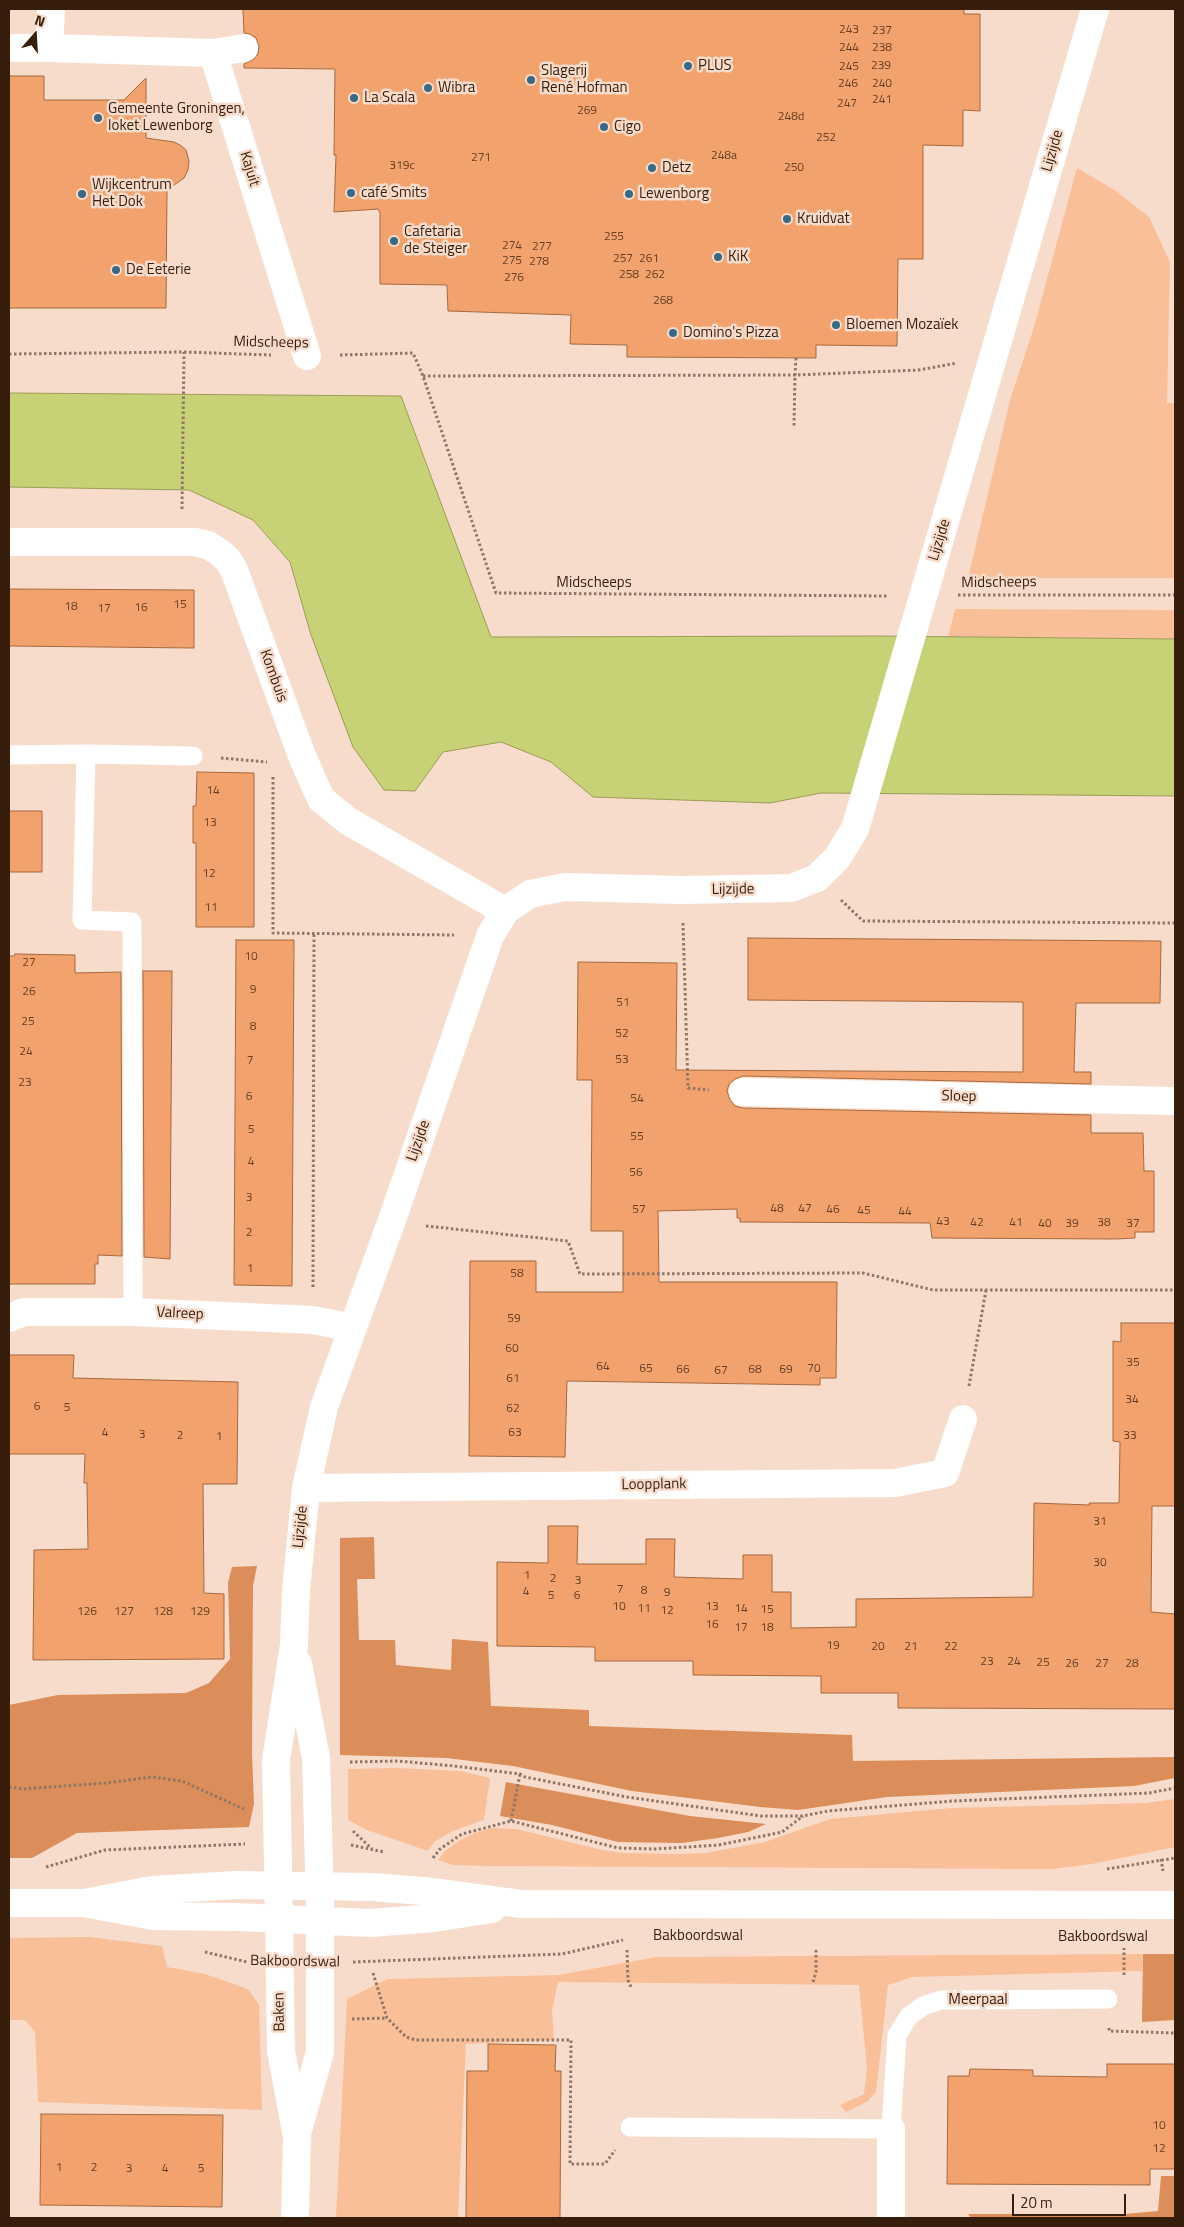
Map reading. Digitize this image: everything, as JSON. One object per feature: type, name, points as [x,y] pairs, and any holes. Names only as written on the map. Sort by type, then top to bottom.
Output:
[{"type":"street","points":[[49,48],[51,9]]},
{"type":"street","name":"Lijzijde","points":[[279,1886],[276,1760],[294,1645],[296,1591],[306,1488],[324,1407],[391,1223],[490,936],[506,911],[530,894],[565,887],[681,890],[791,888],[817,878],[837,858],[855,829],[916,626],[923,596],[1095,9]]},
{"type":"street","points":[[9,48],[213,53],[244,48]]},
{"type":"street","name":"Kajuit","points":[[213,53],[306,356]]},
{"type":"street","name":"Kombuis","points":[[9,542],[195,542],[208,545],[219,552],[228,560],[234,570],[302,756],[321,799],[348,821],[506,911]]},
{"type":"street","name":"Sloep","points":[[743,1092],[1175,1101]]},
{"type":"street","name":"Valreep","points":[[9,1318],[24,1312],[132,1312],[313,1320],[352,1328]]},
{"type":"street","name":"Loopplank","points":[[306,1488],[895,1482],[945,1473],[963,1419]]},
{"type":"street","name":"Lijzijde","points":[[294,1645],[316,1758],[320,1921]]},
{"type":"street","points":[[84,1903],[152,1890],[223,1885],[371,1887],[424,1891],[521,1904],[1175,1905]]},
{"type":"street","name":"Baken","points":[[279,1886],[281,2051],[297,2137],[295,2218]]},
{"type":"street","points":[[9,1903],[84,1903],[153,1916],[386,1923],[434,1918],[521,1904]]},
{"type":"street","name":"Baken","points":[[297,2137],[320,2052],[320,1921]]},
{"type":"street","name":"Meerpaal","points":[[891,2129],[891,2218]]},
{"type":"lane","points":[[86,754],[82,920],[132,922],[132,1312]]},
{"type":"lane","points":[[9,755],[193,756]]},
{"type":"lane","name":"Meerpaal","points":[[891,2129],[897,2035],[909,2016],[923,2006],[941,2000],[1108,1999]]},
{"type":"lane","points":[[630,2128],[891,2129]]},
{"type":"path","points":[[182,497],[182,376],[184,352]]},
{"type":"path","name":"Midscheeps","points":[[9,354],[184,352],[306,356],[413,353],[423,376],[496,594],[1175,595]]},
{"type":"path","points":[[423,376],[795,375],[919,370],[993,357]]},
{"type":"path","points":[[794,426],[796,358]]},
{"type":"path","points":[[193,756],[273,762],[302,756]]},
{"type":"path","points":[[273,762],[273,933],[490,936]]},
{"type":"path","points":[[817,878],[863,921],[1175,923]]},
{"type":"path","points":[[681,890],[688,1088],[743,1092]]},
{"type":"path","points":[[313,1320],[314,933]]},
{"type":"path","points":[[391,1223],[568,1241],[580,1274],[862,1273],[933,1290],[1175,1290]]},
{"type":"path","points":[[963,1419],[986,1290]]},
{"type":"path","points":[[340,1763],[398,1762],[454,1766],[520,1774],[525,1777],[636,1799],[760,1816],[803,1816],[828,1811],[889,1805],[1149,1793],[1175,1788]]},
{"type":"path","points":[[511,1821],[520,1774]]},
{"type":"path","points":[[9,1787],[22,1789],[106,1784],[152,1777],[182,1781],[259,1815],[278,1832]]},
{"type":"path","points":[[430,1860],[440,1849],[462,1834],[511,1821],[618,1848],[655,1849],[719,1845],[782,1832],[803,1816]]},
{"type":"path","points":[[317,1819],[340,1819],[373,1849]]},
{"type":"path","points":[[42,1868],[105,1850],[238,1844],[278,1832]]},
{"type":"path","points":[[1161,1859],[1162,1871],[1169,1870]]},
{"type":"path","name":"Bakboordswal","points":[[320,1964],[562,1954],[624,1940]]},
{"type":"path","points":[[813,1982],[816,1972],[816,1948]]},
{"type":"path","points":[[627,1950],[628,1980],[631,1986]]},
{"type":"path","name":"Bakboordswal","points":[[223,1958],[259,1964],[280,1964]]},
{"type":"path","points":[[373,1973],[387,2018],[398,2032],[406,2037],[416,2040],[571,2040],[570,2164],[605,2164],[630,2128]]},
{"type":"path","points":[[347,2019],[387,2018]]},
{"type":"shaded area","points":[[1077,168],[1116,191],[1149,217],[1170,262],[1167,403],[1175,403],[1175,578],[968,578],[1010,400],[1034,327]]},
{"type":"shaded area","points":[[9,393],[401,396],[491,637],[875,636],[1175,639],[1175,796],[821,793],[770,803],[593,797],[551,762],[501,742],[443,752],[415,791],[384,790],[353,747],[311,635],[290,562],[253,520],[189,490],[9,487]]},
{"type":"shaded area","points":[[955,609],[1175,610],[1175,639],[948,637]]},
{"type":"shaded area","points":[[374,1537],[375,1579],[357,1579],[359,1640],[395,1640],[396,1665],[451,1670],[452,1639],[488,1642],[491,1706],[589,1710],[589,1726],[852,1735],[853,1761],[1175,1757],[1175,1778],[1134,1786],[887,1797],[798,1810],[632,1791],[513,1766],[446,1758],[340,1755],[340,1538]]},
{"type":"shaded area","points":[[257,1566],[253,1586],[252,1752],[254,1804],[249,1827],[77,1833],[32,1858],[9,1858],[9,1705],[58,1695],[186,1693],[209,1683],[230,1659],[228,1583],[232,1567]]},
{"type":"shaded area","points":[[397,1768],[461,1771],[490,1778],[484,1820],[453,1831],[434,1842],[428,1851],[367,1830],[348,1820],[348,1769]]},
{"type":"shaded area","points":[[506,1782],[690,1816],[766,1824],[748,1832],[682,1843],[618,1842],[552,1825],[500,1816]]},
{"type":"shaded area","points":[[1175,1799],[1175,1847],[1092,1864],[1052,1869],[485,1866],[452,1865],[438,1860],[445,1851],[460,1840],[492,1828],[517,1829],[602,1850],[626,1853],[705,1853],[765,1842],[830,1819],[952,1808],[1145,1803]]},
{"type":"shaded area","points":[[89,1937],[162,1946],[167,1967],[205,1974],[248,1989],[259,2005],[262,2110],[38,2102],[35,2032],[25,2020],[9,2020],[9,1938]]},
{"type":"shaded area","points":[[1143,1954],[1142,1971],[912,1977],[888,1985],[876,2092],[868,2101],[846,2112],[840,2105],[864,2094],[867,2069],[859,1985],[558,1982],[552,2010],[554,2040],[466,2044],[458,2218],[336,2218],[347,1999],[388,1979],[559,1975],[656,1957]]},
{"type":"shaded area","points":[[1143,1954],[1175,1954],[1175,2020],[1142,2022]]},
{"type":"shaded area","points":[[1161,2176],[1175,2176],[1175,2218],[971,2218],[968,2214],[1124,2214],[1158,2211]]},
{"type":"building","name":"Lewenborg","points":[[243,9],[964,9],[964,14],[980,14],[980,111],[963,110],[963,146],[923,145],[923,259],[898,259],[897,346],[816,345],[816,358],[627,357],[627,345],[570,344],[571,315],[448,311],[447,285],[380,284],[380,213],[378,209],[334,212],[336,155],[334,155],[335,69],[244,68],[244,64],[253,60],[258,54],[259,46],[256,38],[244,33]]},
{"type":"building","name":"Wijkcentrum Het Dok","points":[[9,76],[44,76],[44,100],[124,100],[146,78],[146,138],[174,142],[180,145],[186,150],[189,161],[188,170],[184,178],[167,190],[166,308],[9,308]]},
{"type":"building","points":[[9,589],[194,590],[194,648],[9,646]]},
{"type":"building","points":[[197,772],[254,773],[254,927],[196,927],[196,843],[193,843],[193,806],[196,806]]},
{"type":"building","points":[[9,811],[42,811],[42,872],[9,872]]},
{"type":"building","points":[[748,938],[1161,941],[1160,1003],[1076,1003],[1074,1072],[1091,1072],[1091,1084],[743,1076],[729,1084],[727,1091],[730,1100],[735,1106],[743,1108],[1091,1115],[1091,1133],[1143,1133],[1144,1171],[1154,1171],[1154,1232],[1135,1232],[1135,1238],[1116,1239],[932,1238],[930,1223],[740,1222],[740,1218],[737,1218],[737,1209],[658,1211],[659,1282],[837,1282],[836,1378],[820,1378],[820,1385],[567,1381],[565,1457],[469,1456],[470,1261],[536,1261],[536,1292],[623,1292],[623,1231],[591,1231],[592,1080],[577,1080],[578,962],[677,963],[676,1070],[1023,1072],[1023,1002],[748,1000]]},
{"type":"building","points":[[236,940],[294,940],[292,1286],[234,1285]]},
{"type":"building","points":[[15,954],[75,955],[75,973],[121,972],[122,1256],[98,1255],[98,1264],[95,1264],[95,1284],[9,1284],[9,956],[14,956]]},
{"type":"building","points":[[143,971],[172,971],[170,1259],[144,1257]]},
{"type":"building","points":[[1121,1323],[1175,1323],[1175,1506],[1152,1506],[1151,1612],[1175,1614],[1175,1709],[898,1708],[898,1693],[821,1693],[821,1676],[693,1675],[693,1661],[595,1661],[595,1647],[497,1646],[497,1562],[548,1563],[548,1526],[578,1526],[577,1564],[646,1564],[646,1539],[675,1539],[674,1577],[743,1579],[743,1555],[772,1555],[772,1592],[791,1592],[791,1628],[856,1627],[856,1599],[1033,1597],[1034,1503],[1090,1505],[1089,1503],[1119,1503],[1120,1442],[1113,1441],[1113,1341],[1121,1342]]},
{"type":"building","points":[[9,1355],[74,1355],[73,1378],[238,1382],[237,1484],[203,1484],[204,1593],[224,1594],[224,1659],[33,1660],[34,1550],[88,1549],[87,1483],[84,1483],[85,1454],[9,1454]]},
{"type":"building","points":[[488,2044],[556,2045],[555,2071],[561,2071],[560,2218],[466,2218],[467,2071],[488,2071]]},
{"type":"building","points":[[1107,2064],[1175,2064],[1175,2169],[1150,2169],[1150,2185],[947,2184],[948,2076],[969,2076],[970,2069],[1033,2070],[1033,2076],[1107,2077]]},
{"type":"building","points":[[41,2114],[223,2115],[222,2207],[40,2205]]},
{"type":"place","name":"PLUS","points":[[688,66]]},
{"type":"place","name":"Slagerij René Hofman","points":[[531,80]]},
{"type":"place","name":"Wibra","points":[[428,88]]},
{"type":"place","name":"La Scala","points":[[354,98]]},
{"type":"place","name":"Gemeente Groningen, loket Lewenborg","points":[[98,118]]},
{"type":"place","name":"Cigo","points":[[604,127]]},
{"type":"place","name":"Detz","points":[[652,168]]},
{"type":"place","name":"café Smits","points":[[351,193]]},
{"type":"place","name":"Wijkcentrum Het Dok","points":[[82,194]]},
{"type":"place","name":"Lewenborg","points":[[629,194]]},
{"type":"place","name":"Kruidvat","points":[[787,219]]},
{"type":"place","name":"Cafetaria de Steiger","points":[[394,241]]},
{"type":"place","name":"KiK","points":[[718,257]]},
{"type":"place","name":"De Eeterie","points":[[116,270]]},
{"type":"place","name":"Bloemen Mozaïek","points":[[836,325]]},
{"type":"place","name":"Domino's Pizza","points":[[673,333]]}]
